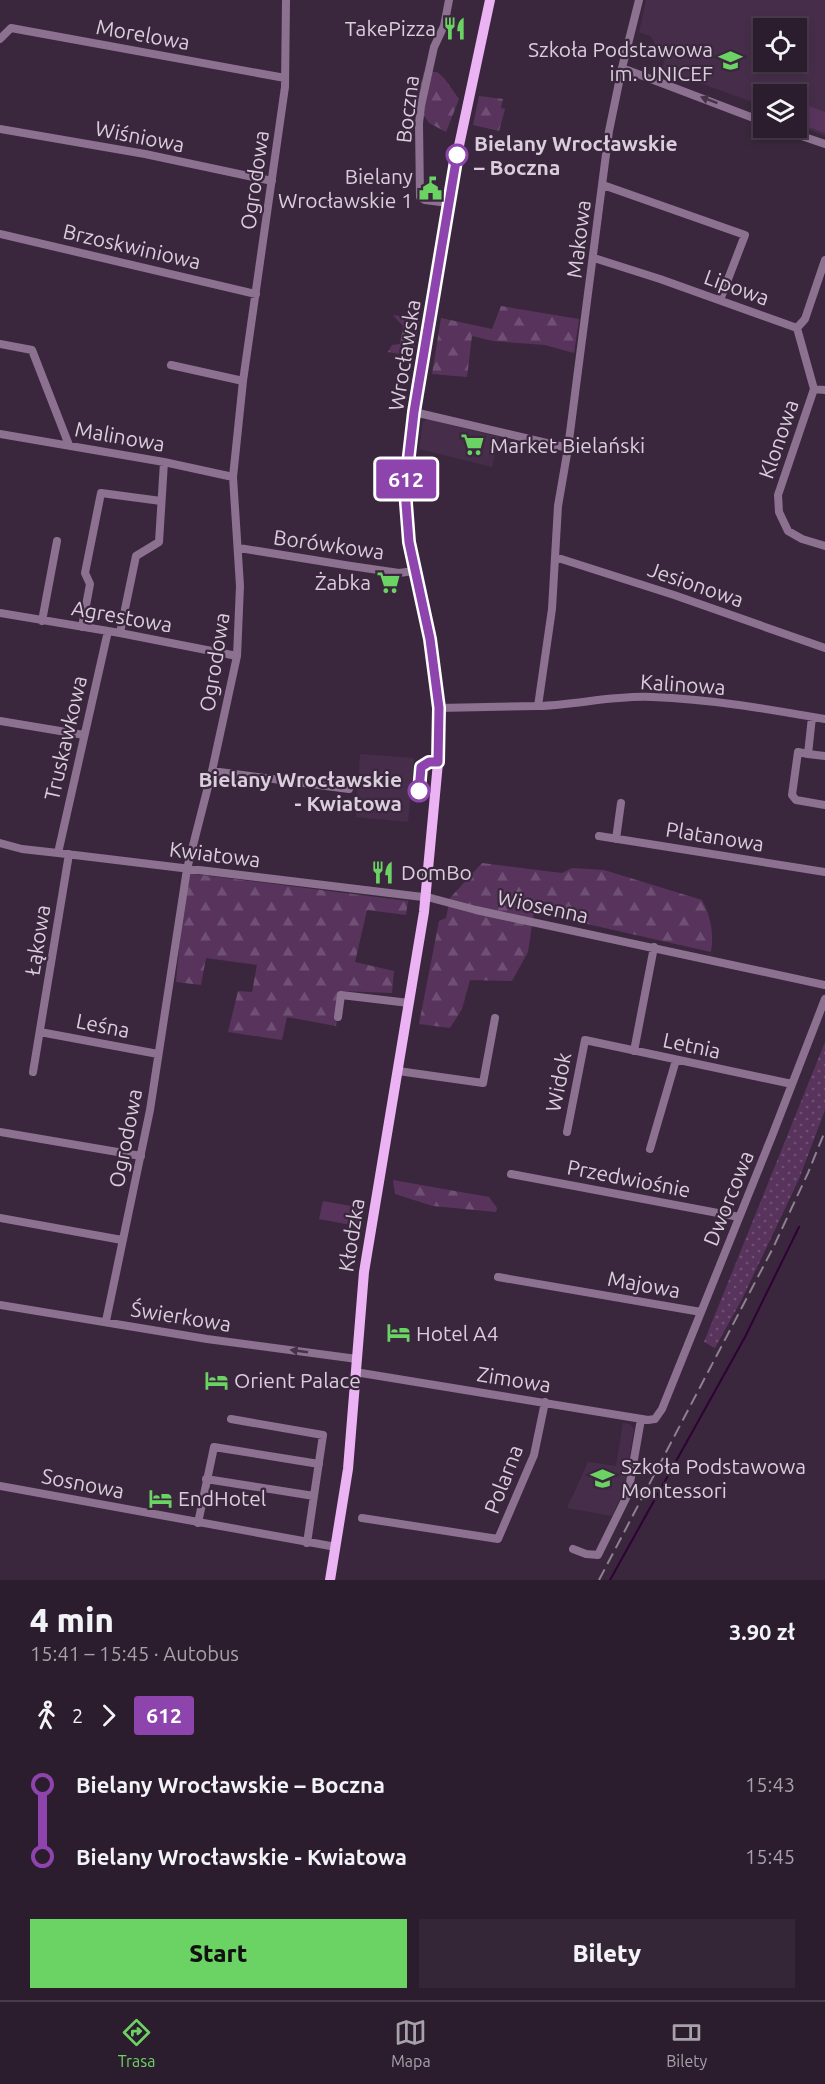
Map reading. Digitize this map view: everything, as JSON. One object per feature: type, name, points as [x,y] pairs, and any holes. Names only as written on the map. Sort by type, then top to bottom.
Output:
[{"type":"main road","name":"Wrocławska","points":[[425,898],[439,752],[439,708],[430,639],[414,571],[406,518],[405,490],[414,412],[448,203],[490,0]]},
{"type":"main road","name":"Kłodzka","points":[[330,1580],[348,1468],[364,1272],[425,898]]},
{"type":"street","name":"Ogrodowa","points":[[106,1321],[141,1156],[187,868],[212,771],[237,656],[240,619],[239,548],[233,477],[243,381],[285,78],[286,0]]},
{"type":"street","name":"Boczna","points":[[448,203],[425,200],[420,197],[419,123],[434,47],[444,26],[449,0]]},
{"type":"street","name":"Makowa","points":[[538,706],[552,609],[558,506],[594,258],[609,131],[639,0]]},
{"type":"street","name":"Morelowa","points":[[0,39],[11,28],[285,78]]},
{"type":"street","points":[[622,68],[753,118]]},
{"type":"street","name":"Wiśniowa","points":[[0,129],[145,154],[272,181]]},
{"type":"street","points":[[807,138],[825,144]]},
{"type":"street","points":[[603,185],[745,235],[720,300]]},
{"type":"street","name":"Brzoskwiniowa","points":[[0,234],[256,294]]},
{"type":"street","name":"Lipowa","points":[[594,258],[797,328]]},
{"type":"street","points":[[825,260],[805,319],[797,328],[814,389],[825,390]]},
{"type":"street","points":[[0,344],[33,350],[69,445]]},
{"type":"street","points":[[171,364],[243,381]]},
{"type":"street","name":"Klonowa","points":[[814,389],[778,495],[777,504],[788,531],[802,539],[825,546]]},
{"type":"street","points":[[414,412],[568,448]]},
{"type":"street","name":"Malinowa","points":[[0,434],[164,462],[233,477]]},
{"type":"street","points":[[120,633],[136,556],[159,542],[164,462]]},
{"type":"street","points":[[82,627],[90,584],[85,573],[101,493],[161,501]]},
{"type":"street","points":[[42,621],[57,541]]},
{"type":"street","name":"Borówkowa","points":[[239,548],[360,568],[399,573],[414,571]]},
{"type":"street","name":"Jesionowa","points":[[555,557],[663,591],[825,648]]},
{"type":"street","name":"Agrestowa","points":[[0,613],[237,656]]},
{"type":"street","name":"Truskawkowa","points":[[58,854],[108,631]]},
{"type":"street","name":"Kalinowa","points":[[538,706],[651,697],[724,704],[825,719]]},
{"type":"street","points":[[439,708],[538,706]]},
{"type":"street","points":[[808,754],[812,717]]},
{"type":"street","points":[[0,721],[84,735]]},
{"type":"street","points":[[825,756],[798,752],[792,795],[796,800],[825,805]]},
{"type":"street","points":[[212,771],[350,789]]},
{"type":"street","points":[[616,839],[621,802]]},
{"type":"street","name":"Platanowa","points":[[599,836],[825,872]]},
{"type":"street","name":"Kwiatowa","points":[[0,843],[58,854],[425,898]]},
{"type":"street","name":"Łąkowa","points":[[33,1072],[69,854]]},
{"type":"street","name":"Wiosenna","points":[[425,898],[825,985]]},
{"type":"street","points":[[634,1051],[654,947]]},
{"type":"street","points":[[338,1017],[341,995],[409,1003]]},
{"type":"street","name":"Dworcowa","points":[[641,1419],[655,1419],[662,1409],[825,999]]},
{"type":"street","points":[[398,1071],[483,1083],[495,1018]]},
{"type":"street","name":"Leśna","points":[[40,1032],[158,1054]]},
{"type":"street","name":"Letnia","points":[[585,1040],[792,1084]]},
{"type":"street","name":"Widok","points":[[567,1132],[585,1040]]},
{"type":"street","points":[[650,1149],[676,1060]]},
{"type":"street","points":[[0,1132],[141,1156]]},
{"type":"street","name":"Przedwiośnie","points":[[512,1174],[739,1217]]},
{"type":"street","points":[[0,1218],[122,1240]]},
{"type":"street","name":"Majowa","points":[[498,1277],[701,1312]]},
{"type":"street","name":"Świerkowa","points":[[0,1305],[207,1339],[357,1359]]},
{"type":"street","name":"Zimowa","points":[[355,1372],[641,1419]]},
{"type":"street","name":"Polarna","points":[[362,1518],[498,1539],[534,1455],[545,1402]]},
{"type":"street","points":[[231,1419],[323,1435],[308,1543]]},
{"type":"street","points":[[573,1549],[586,1554],[598,1555],[626,1502],[641,1419]]},
{"type":"street","points":[[198,1523],[214,1447],[319,1464]]},
{"type":"street","points":[[206,1479],[314,1496]]},
{"type":"street","name":"Sosnowa","points":[[0,1486],[336,1547]]},
{"type":"shaded area","points":[[646,0],[825,0],[825,136],[807,129],[807,84],[753,84],[753,102],[662,69],[665,58],[650,36],[639,32]]},
{"type":"shaded area","points":[[427,419],[499,437],[492,467],[419,449],[423,422]]},
{"type":"shaded area","points":[[360,754],[414,758],[408,822],[356,817]]},
{"type":"shaded area","name":"Szkoła Podstawowa Montessori","points":[[623,1423],[630,1424],[634,1429],[624,1490],[612,1516],[567,1508],[588,1462],[616,1466]]},
{"type":"green space","points":[[424,72],[437,72],[459,99],[446,132],[429,123],[416,104]]},
{"type":"green space","points":[[479,96],[503,99],[501,108],[505,109],[499,131],[473,125]]},
{"type":"green space","points":[[807,105],[825,112],[825,133],[807,127]]},
{"type":"green space","points":[[501,306],[579,319],[574,353],[545,345],[493,341],[472,336],[467,377],[432,374],[441,318],[492,329]]},
{"type":"green space","points":[[393,315],[412,318],[419,322],[413,356],[388,352],[392,345],[400,344],[403,326]]},
{"type":"green space","points":[[482,863],[562,873],[572,868],[604,870],[702,900],[711,925],[711,952],[534,912],[528,952],[512,981],[470,980],[462,1009],[450,1028],[419,1024],[439,921],[446,918],[450,898]]},
{"type":"green space","points":[[186,873],[408,901],[406,915],[367,910],[355,962],[394,971],[392,993],[341,991],[336,1026],[287,1017],[282,1040],[228,1032],[238,991],[252,992],[257,965],[206,958],[201,985],[176,982]]},
{"type":"green space","points":[[825,1042],[825,1110],[799,1179],[742,1299],[715,1348],[704,1342]]},
{"type":"green space","points":[[393,1180],[489,1197],[497,1208],[496,1212],[433,1206],[395,1194]]},
{"type":"green space","points":[[323,1201],[362,1208],[360,1223],[351,1225],[319,1219]]},
{"type":"waterway","points":[[610,1580],[745,1337],[799,1227]]},
{"type":"railway","points":[[599,1580],[773,1248],[825,1131]]},
{"type":"bus line","name":"612","points":[[419,791],[421,767],[429,762],[438,762],[439,708],[430,639],[409,542],[405,490],[414,412],[457,155]]},
{"type":"place","name":"TakePizza","points":[[454,28]]},
{"type":"place","name":"Szkoła Podstawowa im. UNICEF","points":[[731,61]]},
{"type":"place","name":"Bielany Wrocławskie – Boczna","points":[[457,155]]},
{"type":"place","name":"Bielany Wrocławskie 1","points":[[431,188]]},
{"type":"place","name":"Market Bielański","points":[[472,445]]},
{"type":"place","name":"Żabka","points":[[389,582]]},
{"type":"place","name":"Bielany Wrocławskie - Kwiatowa","points":[[419,791]]},
{"type":"place","name":"DomBo","points":[[383,872]]},
{"type":"place","name":"Hotel A4","points":[[398,1333]]},
{"type":"place","name":"Orient Palace","points":[[216,1380]]},
{"type":"place","name":"Szkoła Podstawowa Montessori","points":[[603,1478]]},
{"type":"place","name":"EndHotel","points":[[160,1498]]}]
